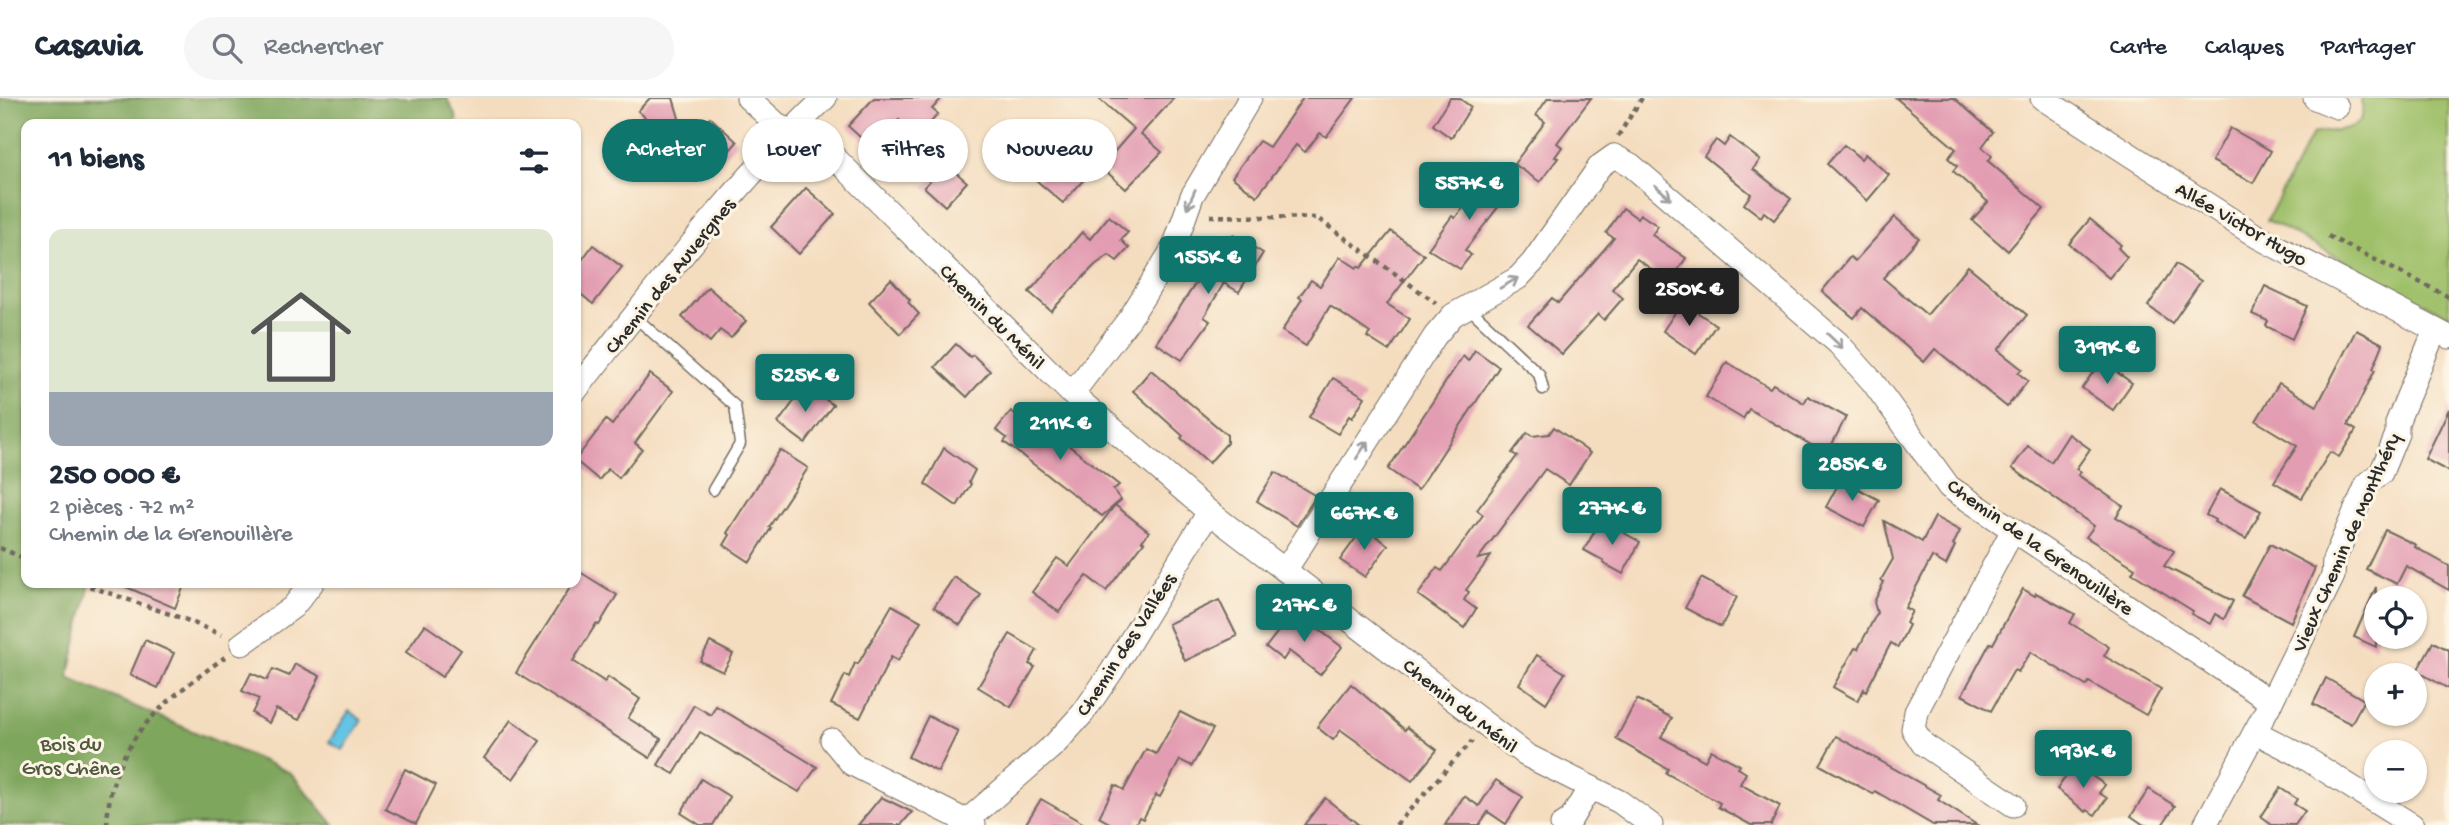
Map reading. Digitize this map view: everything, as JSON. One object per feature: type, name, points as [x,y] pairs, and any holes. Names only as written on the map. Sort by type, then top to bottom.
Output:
[{"type":"street","name":"Chemin du Ménil","points":[[748,98],[771,119]]},
{"type":"street","name":"Chemin des Auvergnes","points":[[803,119],[825,98]]},
{"type":"street","points":[[1072,394],[1130,318],[1174,247],[1192,196],[1250,98]]},
{"type":"street","name":"Allée Victor Hugo","points":[[2042,98],[2258,237],[2442,333]]},
{"type":"street","points":[[2315,98],[2337,107]]},
{"type":"street","points":[[1286,569],[1435,336],[1460,310],[1518,278],[1533,262],[1600,166],[1614,156]]},
{"type":"street","name":"Chemin de la Grenouillère","points":[[1614,156],[1631,165],[1838,343],[1872,381],[1950,487],[2271,702]]},
{"type":"street","name":"Chemin du Ménil","points":[[844,167],[1072,394],[1209,512],[1526,755],[1619,802],[1651,825]]},
{"type":"street","name":"Chemin des Auvergnes","points":[[581,384],[681,257],[746,182]]},
{"type":"street","name":"Vieux Chemin de Montlhéry","points":[[2205,825],[2271,702],[2333,576],[2334,560],[2367,484],[2381,473],[2397,434],[2397,423],[2442,333]]},
{"type":"street","name":"Chemin des Vallées","points":[[967,823],[1055,744],[1083,713],[1112,671],[1209,512]]},
{"type":"street","points":[[2013,530],[1916,712],[1913,729],[1923,744],[2013,805]]},
{"type":"street","points":[[242,644],[293,607],[308,588]]},
{"type":"street","points":[[2255,732],[2302,756],[2412,825]]},
{"type":"street","points":[[832,740],[852,764],[967,823]]},
{"type":"street","points":[[1562,825],[1571,819],[1590,788]]},
{"type":"lane","points":[[1460,310],[1539,374],[1543,389]]},
{"type":"lane","points":[[634,316],[735,406],[740,444],[713,490]]},
{"type":"path","points":[[1614,156],[1614,143],[1642,98]]},
{"type":"path","points":[[1185,215],[1317,218],[1460,310]]},
{"type":"path","points":[[2328,236],[2449,297]]},
{"type":"path","points":[[0,548],[21,557]]},
{"type":"path","points":[[94,588],[184,619],[242,644],[190,683],[137,734],[114,777],[108,798],[107,825]]},
{"type":"path","points":[[1395,825],[1486,724]]},
{"type":"green space","name":"Bois du Gros Chêne","points":[[0,98],[447,98],[457,119],[21,119],[21,588],[89,588],[68,678],[291,773],[334,825],[0,825]]},
{"type":"green space","points":[[2360,98],[2449,98],[2449,316],[2267,220],[2312,134],[2349,128],[2356,124],[2362,118]]},
{"type":"water","points":[[349,711],[362,720],[343,750],[329,742]]},
{"type":"building","points":[[650,98],[673,98],[679,118],[646,119],[638,111]]},
{"type":"building","points":[[874,98],[942,98],[932,109],[938,114],[934,119],[858,119],[858,135],[848,126]]},
{"type":"building","points":[[1098,98],[1174,98],[1141,134],[1162,152],[1126,189],[1117,181],[1117,149],[1134,129]]},
{"type":"building","points":[[1303,98],[1355,98],[1326,137],[1320,133],[1305,152],[1296,145],[1257,196],[1232,177],[1259,141],[1269,147]]},
{"type":"building","points":[[1450,98],[1459,98],[1471,107],[1451,138],[1433,125]]},
{"type":"building","points":[[1548,98],[1591,98],[1557,143],[1562,147],[1555,157],[1558,158],[1540,182],[1514,164],[1545,122],[1536,115]]},
{"type":"building","points":[[1896,98],[1954,98],[1993,132],[1982,147],[1992,156],[1988,161],[2044,209],[2008,251],[1972,220],[1988,202],[1953,171],[1957,166],[1948,158],[1956,149]]},
{"type":"building","points":[[2230,128],[2271,151],[2253,183],[2212,161]]},
{"type":"building","points":[[728,134],[737,142],[728,152]]},
{"type":"building","points":[[1730,137],[1760,160],[1753,169],[1791,199],[1774,220],[1764,212],[1761,217],[1744,204],[1751,194],[1704,156],[1716,140],[1724,146]]},
{"type":"building","points":[[1844,145],[1861,159],[1865,154],[1889,175],[1867,201],[1827,164]]},
{"type":"building","points":[[1490,174],[1512,189],[1465,250],[1471,255],[1460,269],[1428,249],[1452,216],[1455,218]]},
{"type":"building","points":[[929,182],[967,182],[945,206],[924,187]]},
{"type":"building","points":[[1038,182],[1082,182],[1063,203]]},
{"type":"building","points":[[806,188],[835,214],[799,254],[771,227]]},
{"type":"building","points":[[1623,208],[1637,218],[1640,214],[1658,226],[1652,235],[1686,258],[1670,282],[1637,259],[1612,289],[1623,298],[1604,320],[1598,314],[1562,354],[1528,325],[1552,298],[1558,303],[1614,238],[1606,233]]},
{"type":"building","points":[[1109,216],[1128,232],[1121,240],[1129,248],[1117,261],[1109,255],[1095,265],[1051,311],[1029,292],[1082,232],[1090,239]]},
{"type":"building","points":[[1895,217],[1919,238],[1883,278],[1927,315],[1968,266],[2027,315],[1998,350],[2022,369],[2018,373],[2028,381],[2007,407],[1935,349],[1924,362],[1862,308],[1854,318],[1822,291],[1850,257],[1855,261]]},
{"type":"building","points":[[2090,219],[2121,245],[2118,248],[2127,257],[2109,278],[2069,244]]},
{"type":"building","points":[[1391,231],[1424,255],[1387,304],[1410,319],[1389,351],[1367,337],[1370,333],[1330,306],[1306,346],[1282,331],[1311,280],[1320,286],[1340,257],[1361,268]]},
{"type":"building","points":[[1233,235],[1263,253],[1239,292],[1224,283],[1204,317],[1210,321],[1182,360],[1156,343],[1204,271],[1210,275]]},
{"type":"building","points":[[593,245],[622,267],[593,304],[581,294],[581,261]]},
{"type":"building","points":[[2176,264],[2201,281],[2172,323],[2148,306]]},
{"type":"building","points":[[891,279],[919,314],[900,334],[869,302]]},
{"type":"building","points":[[2265,286],[2307,306],[2292,339],[2266,326],[2268,321],[2252,314]]},
{"type":"building","points":[[708,287],[746,321],[731,338],[720,330],[710,342],[682,317]]},
{"type":"building","points":[[1682,302],[1716,325],[1696,354],[1663,331]]},
{"type":"building","points":[[2356,330],[2383,344],[2373,369],[2375,370],[2348,425],[2356,430],[2339,457],[2330,452],[2302,498],[2274,482],[2297,446],[2256,421],[2279,383],[2317,406]]},
{"type":"building","points":[[956,344],[990,371],[967,397],[935,367]]},
{"type":"building","points":[[1475,350],[1499,367],[1418,490],[1388,469],[1463,356],[1468,361]]},
{"type":"building","points":[[2101,361],[2132,383],[2113,410],[2082,388]]},
{"type":"building","points":[[1727,362],[1770,388],[1773,384],[1804,403],[1808,396],[1846,417],[1827,454],[1749,409],[1743,419],[1706,397]]},
{"type":"building","points":[[1151,370],[1227,435],[1227,443],[1209,463],[1133,391]]},
{"type":"building","points":[[650,374],[673,391],[635,443],[642,449],[619,478],[608,469],[599,480],[581,465],[581,452],[606,420],[612,425]]},
{"type":"building","points":[[1333,378],[1365,397],[1338,434],[1309,417]]},
{"type":"building","points":[[806,385],[833,405],[805,443],[778,423]]},
{"type":"building","points":[[2449,409],[2449,472],[2425,459]]},
{"type":"building","points":[[1011,411],[1022,419],[1026,415],[1039,425],[1040,423],[1119,485],[1113,490],[1121,500],[1102,516],[1004,442],[1007,438],[996,430]]},
{"type":"building","points":[[1554,427],[1590,453],[1569,485],[1545,469],[1478,559],[1491,556],[1466,590],[1469,592],[1464,600],[1476,609],[1464,628],[1418,595],[1437,568],[1442,571],[1483,515],[1477,510],[1517,456],[1512,453],[1527,433],[1532,436],[1549,434]]},
{"type":"building","points":[[2069,434],[2090,449],[2076,469],[2081,472],[2078,475],[2123,506],[2116,517],[2174,551],[2164,566],[2233,601],[2224,619],[2215,614],[2210,624],[2132,573],[2135,568],[2086,537],[2094,526],[2012,468],[2028,446],[2051,462]]},
{"type":"building","points":[[944,448],[975,470],[969,482],[971,484],[957,506],[925,484]]},
{"type":"building","points":[[780,450],[808,468],[769,527],[771,528],[750,562],[724,545],[730,535],[727,533]]},
{"type":"building","points":[[1275,472],[1316,496],[1297,526],[1257,501]]},
{"type":"building","points":[[1841,479],[1879,500],[1864,527],[1826,507]]},
{"type":"building","points":[[2220,489],[2261,511],[2246,539],[2206,515]]},
{"type":"building","points":[[1115,505],[1149,532],[1142,541],[1144,542],[1106,591],[1087,576],[1059,612],[1032,592],[1057,558],[1069,566]]},
{"type":"building","points":[[1935,517],[1960,531],[1953,545],[1955,546],[1946,565],[1932,557],[1905,608],[1912,611],[1906,623],[1909,625],[1898,647],[1891,643],[1858,701],[1833,687],[1877,613],[1874,602],[1884,582],[1881,580],[1893,559],[1884,521],[1922,542]]},
{"type":"building","points":[[1601,520],[1640,542],[1623,574],[1584,550]]},
{"type":"building","points":[[1364,527],[1388,545],[1365,577],[1340,560]]},
{"type":"building","points":[[2385,530],[2416,545],[2415,547],[2449,566],[2449,590],[2406,566],[2397,584],[2366,569]]},
{"type":"building","points":[[2270,544],[2315,568],[2291,622],[2242,596]]},
{"type":"building","points":[[581,573],[617,595],[573,661],[605,682],[608,677],[640,699],[628,718],[661,739],[650,758],[516,673],[570,588],[581,588]]},
{"type":"building","points":[[954,577],[981,595],[960,625],[934,607]]},
{"type":"building","points":[[1701,578],[1737,597],[1721,627],[1685,608]]},
{"type":"building","points":[[129,588],[183,588],[175,608]]},
{"type":"building","points":[[2023,589],[2075,614],[2070,623],[2109,647],[2104,656],[2161,689],[2146,715],[2089,682],[2086,686],[2031,652],[2018,672],[2014,670],[1991,711],[1962,695]]},
{"type":"building","points":[[1219,600],[1237,636],[1185,661],[1168,624]]},
{"type":"building","points":[[892,605],[921,621],[898,661],[891,657],[860,718],[831,704],[845,675],[849,677],[855,663],[858,664]]},
{"type":"building","points":[[1294,611],[1342,647],[1320,675],[1289,651],[1283,660],[1266,647]]},
{"type":"building","points":[[2364,614],[2364,642],[2354,637]]},
{"type":"building","points":[[425,625],[461,650],[442,677],[406,652]]},
{"type":"building","points":[[1010,634],[1037,650],[1029,664],[1035,667],[1011,707],[978,687]]},
{"type":"building","points":[[145,640],[174,653],[158,688],[130,675]]},
{"type":"building","points":[[710,642],[733,654],[723,672],[700,661]]},
{"type":"building","points":[[2433,642],[2449,650],[2449,689],[2427,677],[2427,663],[2421,663]]},
{"type":"building","points":[[1537,655],[1565,673],[1546,703],[1519,684]]},
{"type":"building","points":[[295,664],[320,676],[299,720],[276,709],[269,723],[252,713],[259,699],[242,691],[251,673],[267,680],[273,669],[289,676]]},
{"type":"building","points":[[2326,678],[2364,700],[2351,724],[2313,704]]},
{"type":"building","points":[[1351,684],[1405,730],[1407,727],[1437,750],[1412,781],[1341,730],[1333,740],[1317,727]]},
{"type":"building","points":[[1637,699],[1672,718],[1661,737],[1705,761],[1711,750],[1740,765],[1738,768],[1746,773],[1740,784],[1780,806],[1771,825],[1751,825],[1718,807],[1720,803],[1666,773],[1668,769],[1616,739]]},
{"type":"building","points":[[694,705],[711,715],[716,706],[817,767],[799,792],[700,732],[674,774],[658,765]]},
{"type":"building","points":[[1180,712],[1213,729],[1192,766],[1180,760],[1160,797],[1156,795],[1143,819],[1139,817],[1135,825],[1113,825],[1099,817],[1115,785],[1124,790],[1146,749],[1156,754]]},
{"type":"building","points":[[928,716],[958,731],[938,772],[908,757]]},
{"type":"building","points":[[511,720],[540,741],[513,779],[484,758]]},
{"type":"building","points":[[1836,736],[1941,795],[1938,800],[1977,825],[1933,825],[1875,791],[1873,794],[1820,765]]},
{"type":"building","points":[[2075,764],[2105,785],[2099,793],[2107,798],[2095,815],[2087,810],[2086,812],[2057,789]]},
{"type":"building","points":[[405,769],[436,785],[416,824],[385,809]]},
{"type":"building","points":[[701,779],[730,797],[713,825],[700,825],[681,813]]},
{"type":"building","points":[[1496,780],[1523,797],[1506,824],[1488,812],[1479,825],[1445,825],[1464,796],[1479,806]]},
{"type":"building","points":[[2280,788],[2297,799],[2294,804],[2305,811],[2295,825],[2272,825],[2261,817]]},
{"type":"building","points":[[2149,789],[2175,806],[2162,825],[2144,825],[2131,816]]},
{"type":"building","points":[[881,797],[912,812],[901,825],[858,825]]},
{"type":"building","points":[[1325,798],[1359,825],[1304,825]]},
{"type":"building","points":[[1041,799],[1086,825],[1025,825]]}]
